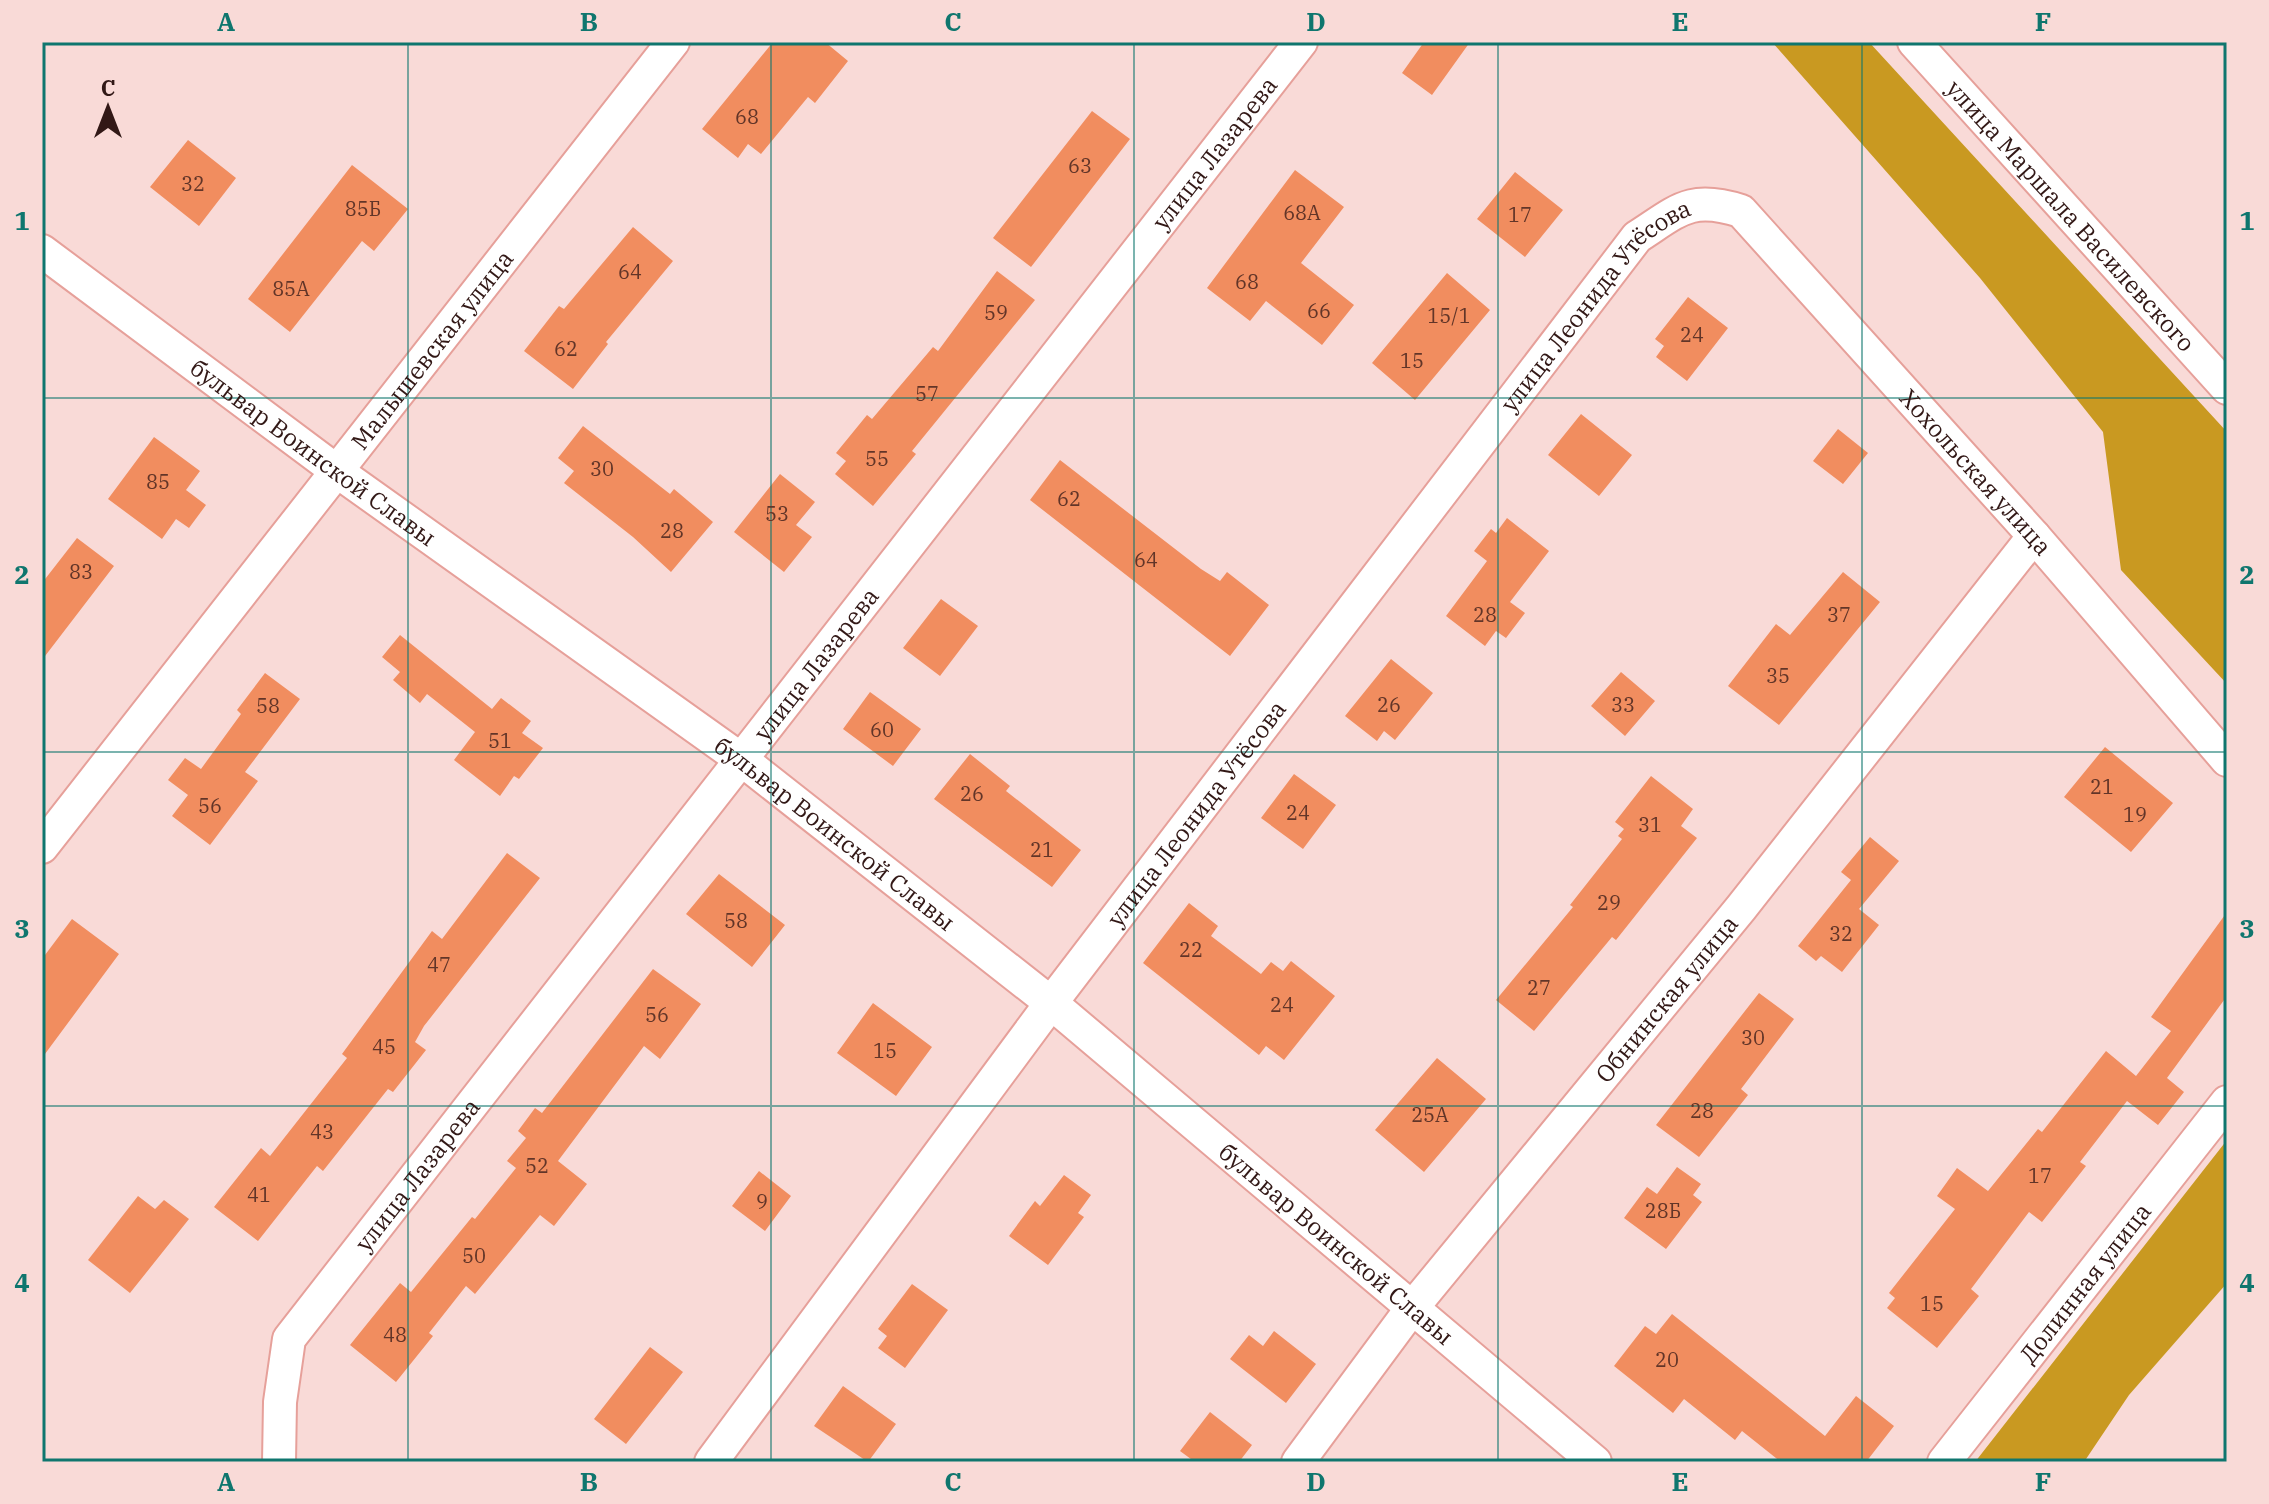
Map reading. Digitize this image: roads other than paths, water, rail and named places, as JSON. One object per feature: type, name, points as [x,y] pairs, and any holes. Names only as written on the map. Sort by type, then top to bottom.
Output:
[{"type":"street","name":"Малышевская улица","points":[[42,847],[673,42]]},
{"type":"street","name":"улица Лазарева","points":[[279,1462],[280,1402],[289,1339],[1301,42]]},
{"type":"street","name":"улица Маршала Василевского","points":[[1914,42],[2227,388]]},
{"type":"street","name":"Хохольская улица","points":[[1712,202],[1741,211],[2034,536],[2227,760]]},
{"type":"street","name":"улица Леонида Утёсова","points":[[711,1462],[1051,1003],[1637,237],[1682,208],[1712,202]]},
{"type":"street","name":"бульвар Воинской Славы","points":[[42,251],[338,472],[742,760],[1051,1003],[1595,1462]]},
{"type":"street","name":"Обнинская улица","points":[[1298,1462],[1412,1308],[1741,908],[2034,536]]},
{"type":"street","name":"Долинная улица","points":[[1944,1462],[2227,1102]]}]
